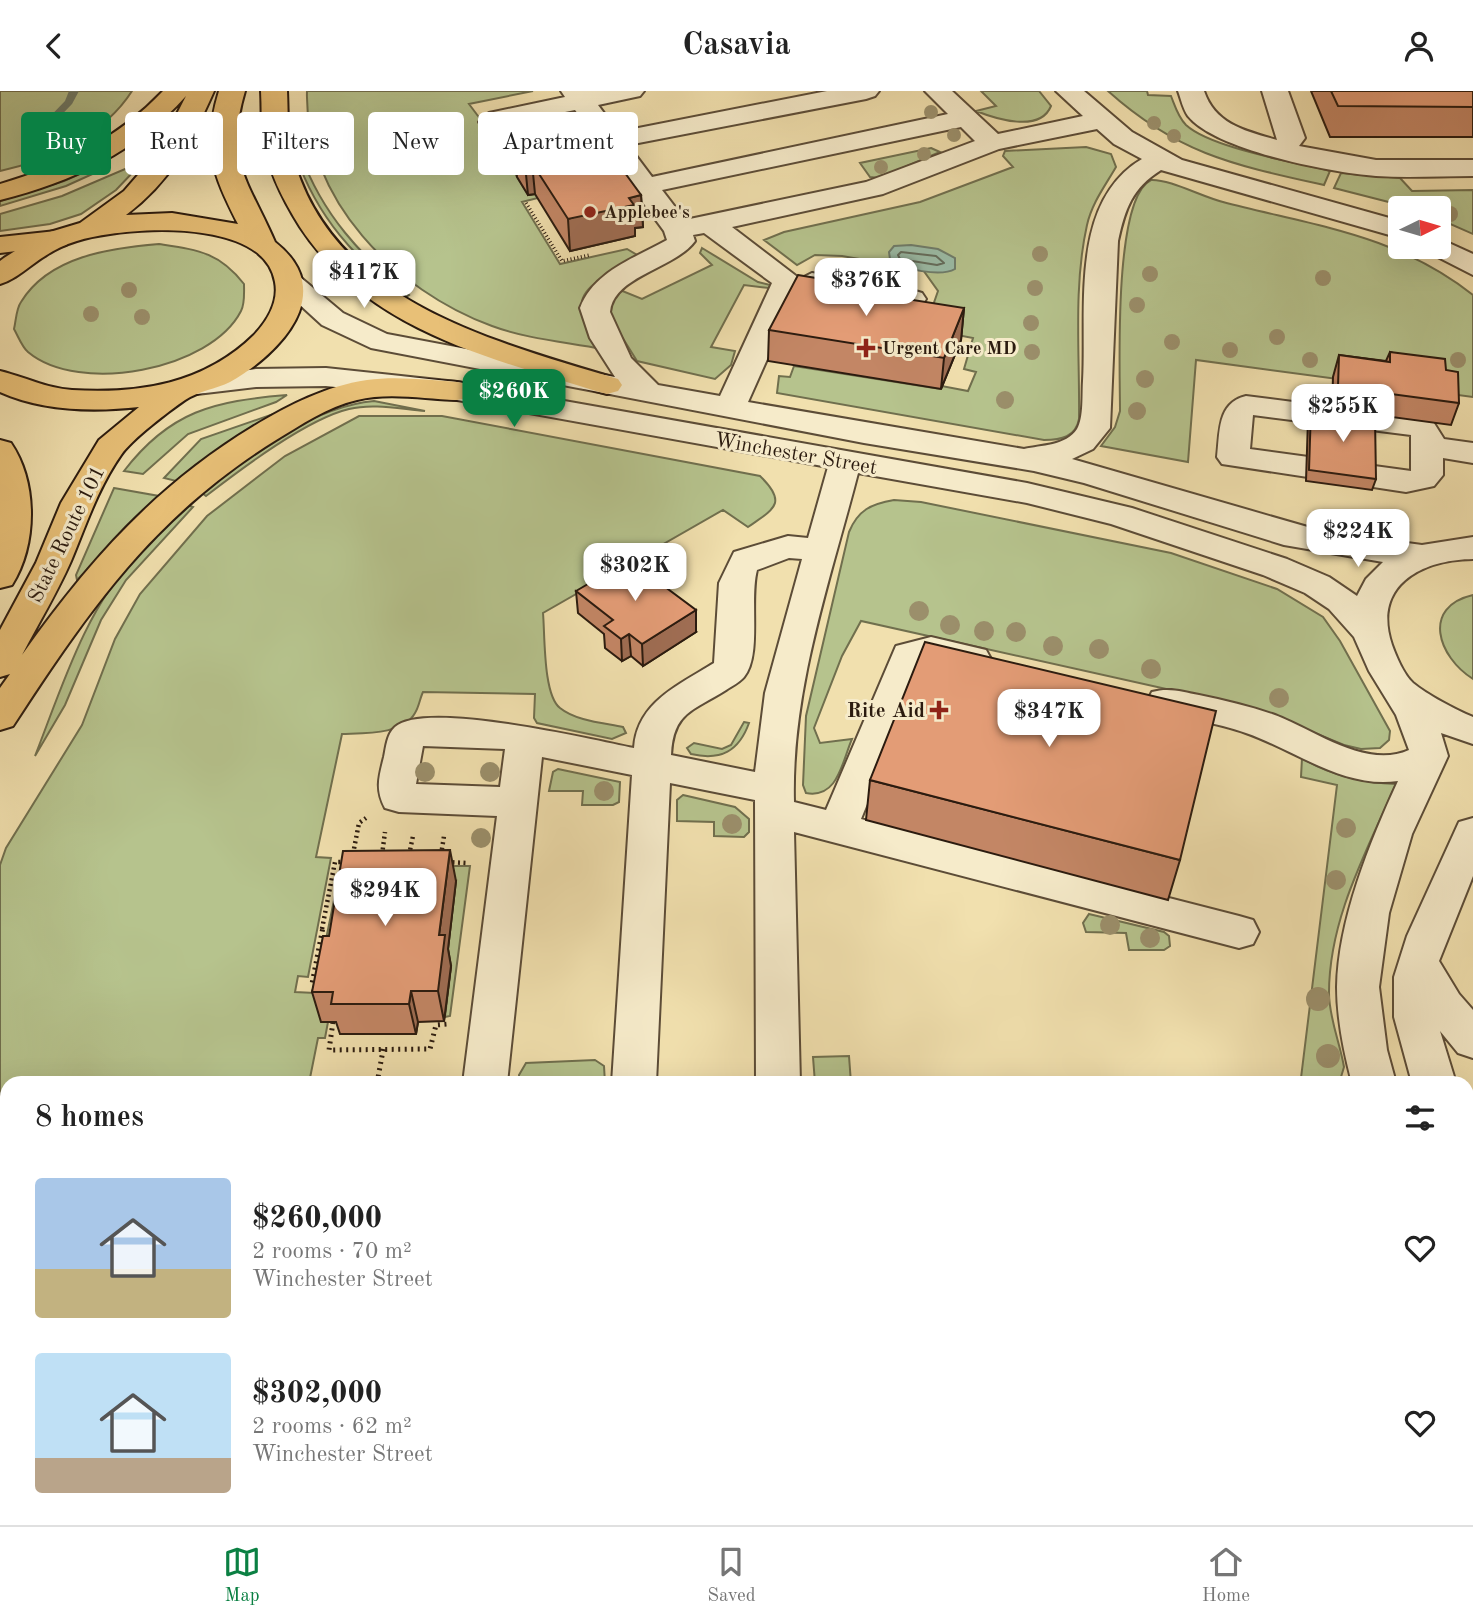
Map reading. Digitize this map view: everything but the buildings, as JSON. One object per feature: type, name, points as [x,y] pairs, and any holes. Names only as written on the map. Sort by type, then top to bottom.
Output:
[{"type":"main road","points":[[0,192],[53,175],[119,144],[152,118],[177,91]]},
{"type":"main road","points":[[83,231],[138,196],[152,182],[174,149],[201,91]]},
{"type":"main road","points":[[0,380],[12,388],[57,398],[104,401],[187,388],[254,351],[277,327],[288,306],[290,283],[281,263],[264,245],[234,185],[223,150],[222,132],[232,91]]},
{"type":"main road","points":[[274,91],[276,144],[294,194],[319,238],[355,276],[399,308],[431,326],[607,385]]},
{"type":"main road","points":[[0,245],[56,239],[83,231],[141,222],[174,222],[232,230],[264,245]]},
{"type":"main road","points":[[0,275],[29,253],[56,239]]},
{"type":"main road","name":"State Route 101","points":[[0,664],[53,563],[77,503],[110,447],[187,388]]},
{"type":"main road","points":[[0,717],[57,634],[121,551],[150,519],[238,449],[313,407],[347,394],[399,388],[457,391]]},
{"type":"main road","name":"State Route 101","points":[[0,450],[13,485],[16,520],[0,577]]},
{"type":"street","points":[[520,112],[578,96],[631,91]]},
{"type":"street","points":[[638,129],[866,91]]},
{"type":"street","points":[[939,91],[992,143]]},
{"type":"street","points":[[1069,91],[1101,120],[1153,156],[1202,176],[1388,227]]},
{"type":"street","points":[[1191,91],[1198,112],[1214,126],[1323,161],[1376,168],[1473,168]]},
{"type":"street","points":[[1275,91],[1292,138],[1284,150]]},
{"type":"street","points":[[578,96],[590,112]]},
{"type":"street","points":[[645,186],[965,118]]},
{"type":"street","points":[[678,230],[873,188],[992,143],[1101,120]]},
{"type":"street","points":[[1007,457],[1045,456],[1077,446],[1088,438],[1094,428],[1102,282],[1109,222],[1122,187],[1153,156]]},
{"type":"street","points":[[637,175],[678,230],[681,241],[609,285],[597,298],[595,318],[615,359],[634,381],[649,392]]},
{"type":"street","points":[[709,223],[786,278],[912,299]]},
{"type":"street","points":[[1451,253],[1473,266]]},
{"type":"street","points":[[730,408],[786,286],[786,278]]},
{"type":"street","name":"Winchester Street","points":[[290,283],[318,310],[349,331],[366,338],[429,353],[1091,474],[1246,523],[1325,543],[1420,556]]},
{"type":"street","name":"Winchester Street","points":[[187,388],[256,378],[334,377],[457,391],[845,463],[1027,493],[1120,516],[1275,567],[1317,585],[1341,601],[1367,629]]},
{"type":"street","points":[[1170,498],[1213,500],[1228,492],[1238,412],[1246,405],[1421,427],[1427,432],[1427,475],[1415,481],[1233,457]]},
{"type":"street","points":[[1428,446],[1473,453]]},
{"type":"street","points":[[778,1076],[775,801],[779,714],[845,463]]},
{"type":"street","points":[[1372,1076],[1365,1051],[1358,987],[1369,913],[1393,834],[1429,756],[1424,731],[1380,659],[1367,629],[1370,599],[1388,573],[1420,556],[1469,545]]},
{"type":"street","points":[[634,1076],[654,729],[669,709],[730,670],[735,651],[740,566],[746,560],[774,549],[804,547],[821,550]]},
{"type":"street","points":[[838,828],[902,672],[915,650],[937,651],[993,679]]},
{"type":"street","points":[[1401,691],[1449,722],[1473,731]]},
{"type":"street","points":[[1141,713],[1246,719],[1280,732],[1310,748],[1356,764],[1399,767],[1418,764],[1429,756]]},
{"type":"street","points":[[518,802],[407,800],[396,794],[406,740],[416,732],[525,740],[651,765],[775,801],[838,828],[1239,932]]},
{"type":"street","points":[[486,1076],[525,740]]},
{"type":"street","points":[[1432,1076],[1417,1030],[1413,992],[1418,961],[1473,833]]},
{"type":"street","points":[[1418,961],[1444,1006],[1473,1040]]},
{"type":"path","points":[[526,203],[562,261],[597,253]]},
{"type":"path","points":[[318,984],[312,984],[335,862],[352,862]]},
{"type":"path","points":[[440,862],[476,863]]},
{"type":"path","points":[[333,1022],[329,1050],[383,1047],[430,1049],[436,1025],[455,1024]]},
{"type":"path","points":[[378,1076],[383,1047]]},
{"type":"green space","points":[[0,91],[132,91],[111,117],[111,112],[21,112],[21,165],[0,171]]},
{"type":"green space","points":[[307,91],[533,91],[469,104],[478,116],[478,175],[516,175],[528,195],[535,194],[538,198],[522,202],[560,264],[627,249],[639,256],[596,282],[584,297],[582,304],[585,315],[602,349],[533,337],[492,326],[456,310],[422,290],[390,265],[362,236],[339,204],[324,175],[354,175],[354,112],[309,112]]},
{"type":"green space","points":[[981,91],[1039,91],[1051,106],[1045,114],[1028,122],[1006,120],[976,111],[996,106]]},
{"type":"green space","points":[[1108,91],[1147,91],[1148,95],[1171,96],[1183,122],[1214,141],[1330,171],[1324,185],[1262,171],[1208,154],[1159,129]]},
{"type":"green space","points":[[1086,147],[1111,154],[1116,167],[1092,209],[1087,225],[1079,297],[1079,419],[1071,434],[1044,440],[777,393],[779,376],[790,377],[794,366],[968,391],[976,372],[964,369],[973,338],[910,326],[931,311],[938,291],[923,270],[842,256],[815,255],[797,265],[764,240],[784,232],[920,202],[1013,167],[1003,156],[1005,151]]},
{"type":"green space","points":[[931,148],[940,152],[879,178],[870,177],[860,163]]},
{"type":"green space","points":[[125,169],[125,175],[130,175],[116,190],[81,214],[50,224],[0,231],[0,214],[62,196]]},
{"type":"green space","points":[[1341,173],[1400,178],[1412,191],[1473,190],[1473,234],[1451,224],[1451,196],[1388,196],[1388,202],[1334,188]]},
{"type":"green space","points":[[77,175],[90,175],[66,186],[0,206],[0,201]]},
{"type":"green space","points":[[304,175],[310,175],[332,215],[359,249],[409,295],[406,297],[387,283],[354,252],[327,217]]},
{"type":"green space","points":[[1151,180],[1167,182],[1223,202],[1322,226],[1384,245],[1388,247],[1388,259],[1416,259],[1444,274],[1473,295],[1473,397],[1196,360],[1188,462],[1101,446],[1115,427],[1120,411],[1120,325],[1124,250],[1130,218],[1139,193]]},
{"type":"green space","points":[[159,244],[207,254],[226,265],[244,284],[241,311],[225,331],[202,348],[174,361],[142,370],[79,372],[51,365],[26,350],[14,329],[18,308],[33,286],[48,274],[82,257],[121,248]]},
{"type":"green space","points":[[702,248],[758,282],[770,285],[769,288],[744,285],[711,347],[735,351],[731,365],[715,379],[637,361],[609,316],[609,306],[620,290],[642,299],[712,265],[700,253]]},
{"type":"green space","points":[[287,395],[276,402],[188,434],[143,474],[124,471],[159,435],[195,413],[237,401]]},
{"type":"green space","points":[[374,401],[425,411],[367,407],[332,415],[275,446],[206,496],[202,493],[261,449],[304,423],[350,405]]},
{"type":"green space","points":[[288,409],[216,451],[176,481],[164,478],[201,439]]},
{"type":"green space","points":[[359,416],[442,416],[760,476],[769,485],[775,499],[771,510],[748,527],[723,510],[543,613],[548,678],[554,701],[574,716],[623,727],[626,733],[612,739],[537,723],[534,718],[535,694],[423,692],[415,713],[402,725],[372,733],[342,734],[316,857],[331,858],[308,977],[298,976],[295,992],[315,993],[341,866],[470,866],[450,1016],[445,1017],[451,967],[328,1022],[325,1038],[318,1038],[310,1076],[0,1076],[0,865],[6,848],[82,725],[115,639],[140,594],[207,516],[285,456]]},
{"type":"green space","points":[[114,488],[159,496],[77,580],[76,575]]},
{"type":"green space","points":[[894,500],[921,502],[1171,553],[1277,589],[1323,617],[1340,641],[1390,731],[1389,740],[1380,748],[1361,749],[1344,745],[1256,709],[861,621],[842,656],[814,728],[820,743],[852,739],[832,785],[817,793],[806,793],[803,785],[806,716],[849,532],[866,509]]},
{"type":"green space","points":[[187,505],[193,507],[126,580],[101,620],[65,705],[35,756],[65,677],[103,599],[137,554]]},
{"type":"green space","points":[[1473,595],[1473,679],[1451,658],[1440,633],[1446,610],[1457,601]]},
{"type":"green space","points":[[744,722],[749,723],[745,733],[728,752],[702,756],[691,754],[687,748],[694,743],[722,749],[731,745]]},
{"type":"green space","points":[[1302,758],[1347,777],[1396,784],[1352,885],[1335,938],[1329,993],[1344,1067],[1341,1076],[1301,1076],[1337,785],[1301,777]]},
{"type":"green space","points":[[558,769],[620,782],[619,802],[613,805],[582,805],[583,791],[549,791],[553,772]]},
{"type":"green space","points":[[683,795],[735,807],[749,819],[749,832],[744,837],[714,836],[714,822],[677,821],[677,800]]},
{"type":"green space","points":[[1089,914],[1164,932],[1169,936],[1170,946],[1164,950],[1129,950],[1126,933],[1086,932],[1083,923]]},
{"type":"green space","points":[[849,1056],[850,1076],[814,1076],[813,1057]]},
{"type":"green space","points":[[595,1060],[604,1066],[605,1076],[519,1076],[526,1063]]},
{"type":"water","points":[[911,245],[938,249],[955,258],[955,269],[941,272],[922,271],[890,259],[889,252],[894,246]]},
{"type":"waterway","points":[[59,112],[69,102],[74,91]]},
{"type":"place","name":"Applebee's","points":[[590,212]]},
{"type":"place","name":"Urgent Care MD","points":[[866,348]]},
{"type":"place","name":"Rite Aid","points":[[939,710]]}]
